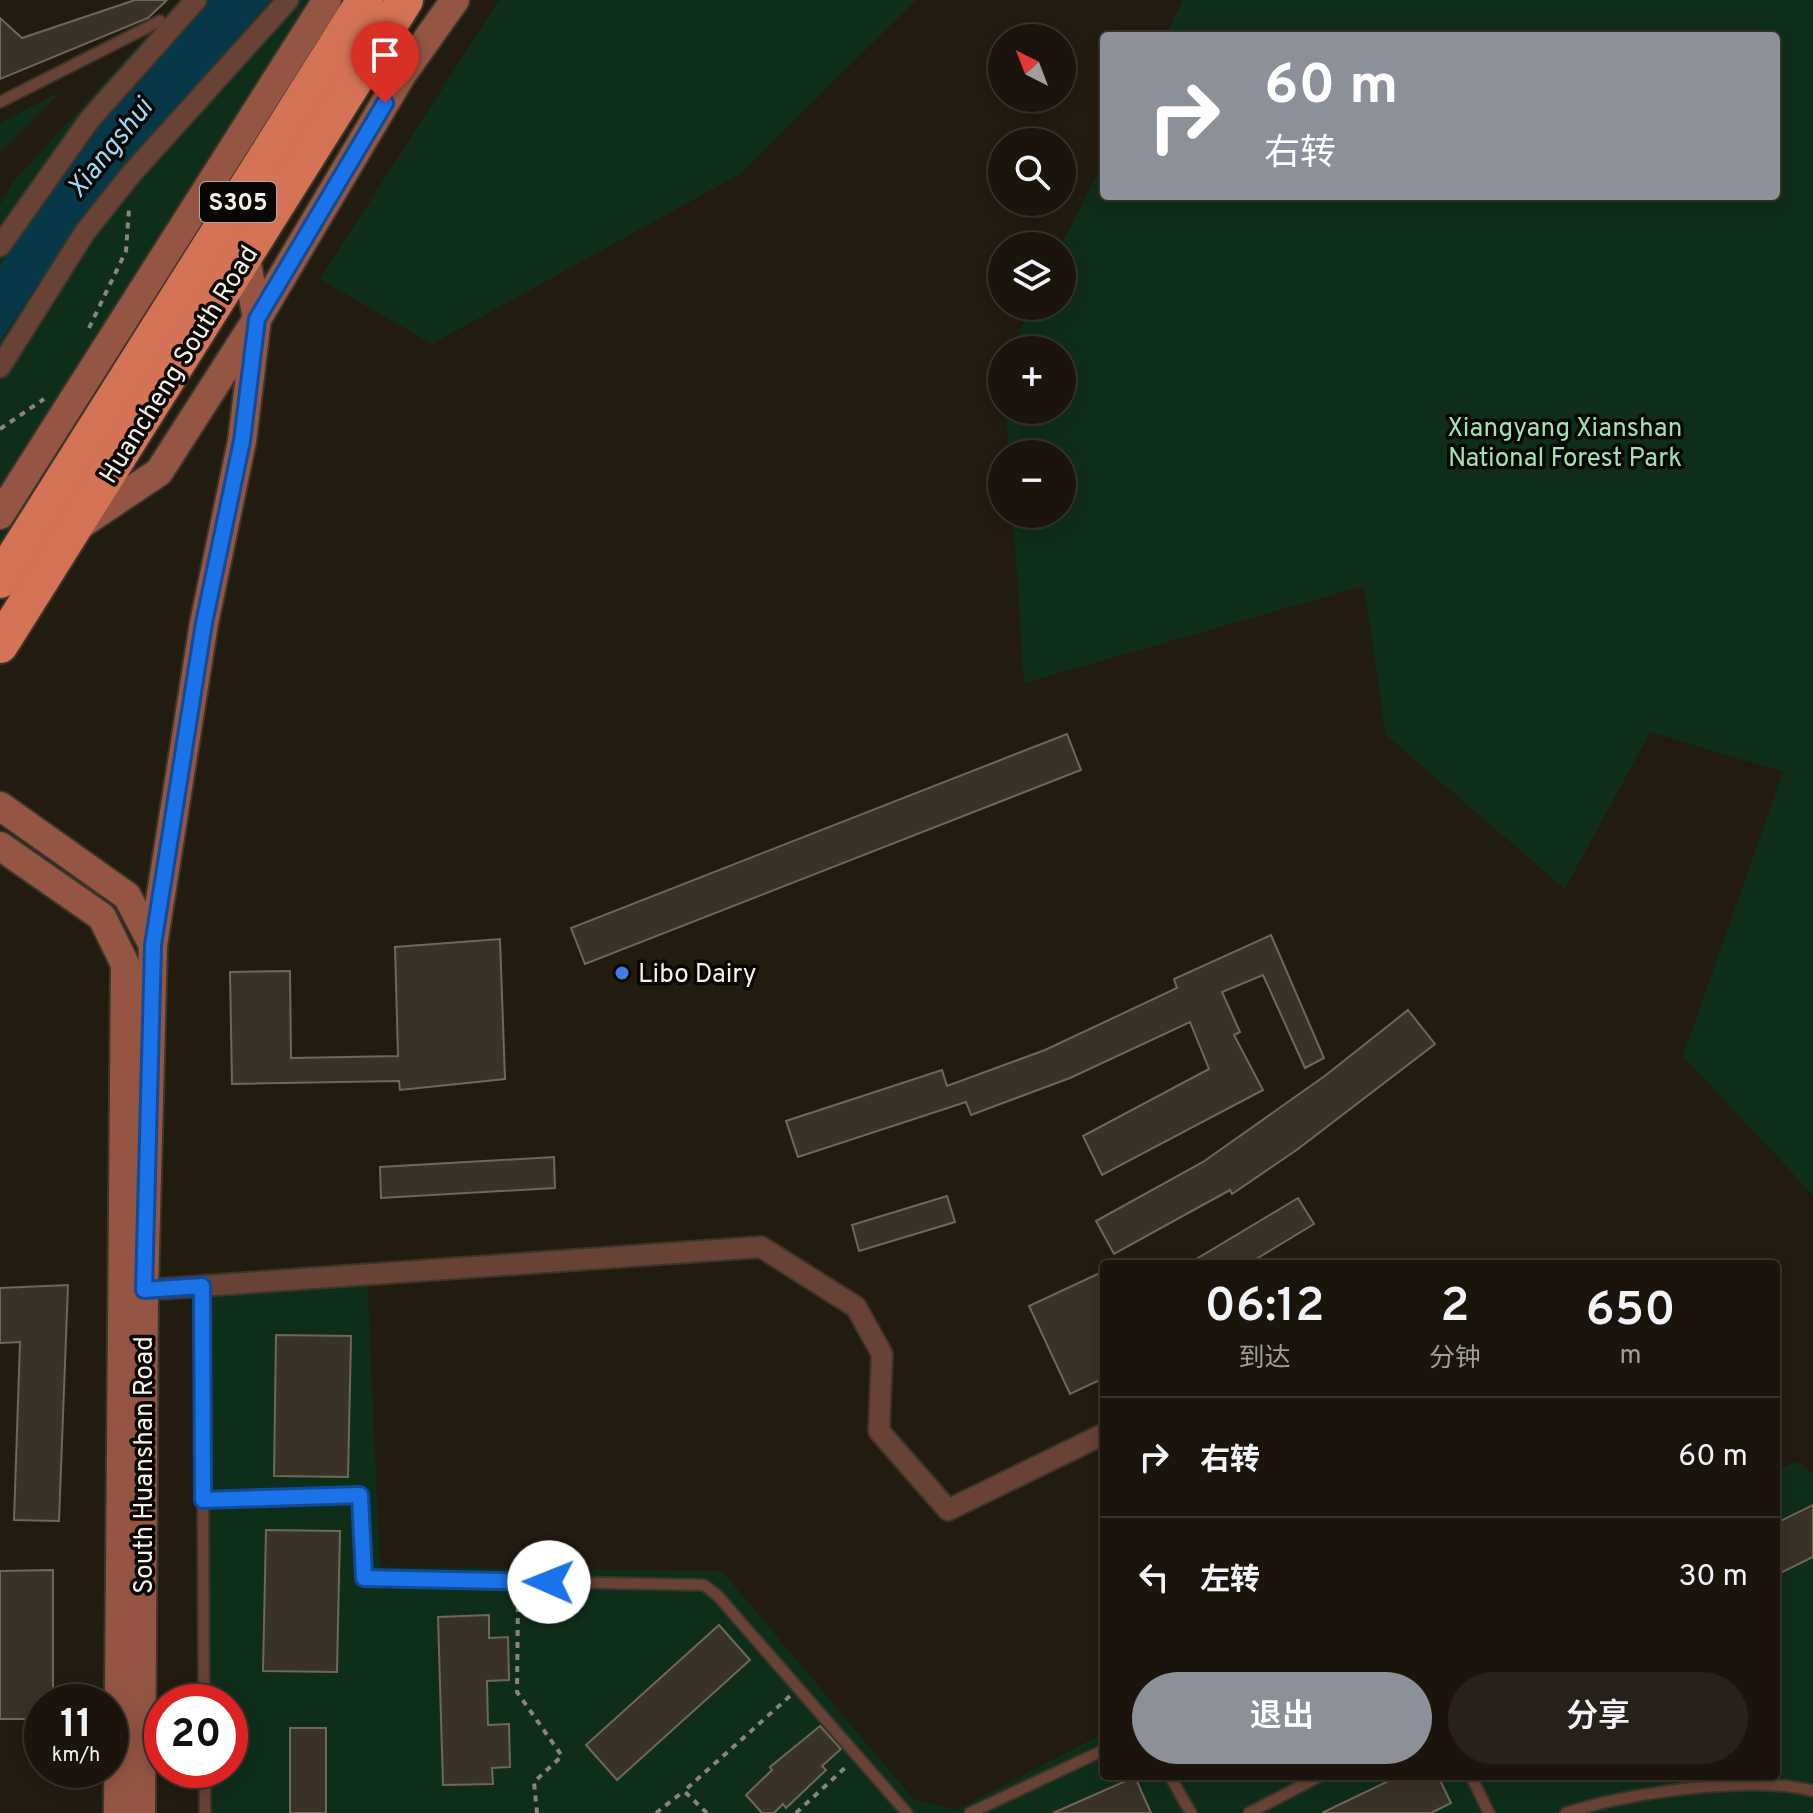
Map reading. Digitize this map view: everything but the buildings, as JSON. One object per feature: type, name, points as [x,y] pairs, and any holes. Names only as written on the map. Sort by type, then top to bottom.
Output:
[{"type":"highway","name":"Huancheng South Road","points":[[0,580],[365,0]]},
{"type":"highway","name":"Huancheng South Road","points":[[0,645],[246,258],[405,0]]},
{"type":"main road","points":[[0,515],[327,0]]},
{"type":"main road","points":[[73,530],[159,472],[257,319],[401,76],[455,0]]},
{"type":"main road","points":[[153,945],[204,623],[242,441],[257,319],[246,258]]},
{"type":"main road","name":"South Huanshan Road","points":[[0,806],[127,896],[153,945],[144,1290],[141,1813]]},
{"type":"main road","name":"South Huanshan Road","points":[[0,846],[102,917],[125,964],[118,1813]]},
{"type":"street","points":[[0,246],[90,119],[196,0]]},
{"type":"street","points":[[0,367],[85,232],[132,173],[288,0]]},
{"type":"street","points":[[144,1290],[761,1247],[856,1307],[882,1354],[879,1431],[948,1510],[1100,1436]]},
{"type":"lane","points":[[0,102],[160,21]]},
{"type":"lane","points":[[202,1286],[204,1684]]},
{"type":"lane","points":[[203,1500],[360,1495],[364,1578],[704,1585],[718,1596],[907,1813]]},
{"type":"lane","points":[[970,1813],[1100,1752]]},
{"type":"lane","points":[[1172,1780],[1191,1813]]},
{"type":"lane","points":[[1249,1813],[1312,1780]]},
{"type":"lane","points":[[1473,1780],[1489,1813]]},
{"type":"lane","points":[[1566,1813],[1594,1804],[1707,1788],[1792,1785],[1813,1791]]},
{"type":"lane","points":[[205,1788],[205,1813]]},
{"type":"path","points":[[87,332],[126,251],[132,173]]},
{"type":"path","points":[[0,429],[41,401],[50,391]]},
{"type":"path","points":[[518,1581],[517,1692],[562,1756],[534,1782],[537,1813]]},
{"type":"path","points":[[656,1813],[799,1689]]},
{"type":"path","points":[[796,1813],[858,1756]]},
{"type":"path","points":[[684,1791],[707,1813]]},
{"type":"green space","points":[[179,0],[365,0],[0,580],[0,204],[15,180]]},
{"type":"green space","points":[[499,0],[916,0],[742,173],[432,344],[320,279]]},
{"type":"green space","name":"Xiangyang Xianshan National Forest Park","points":[[1183,0],[1813,0],[1813,1195],[1683,1056],[1783,772],[1650,732],[1565,889],[1386,735],[1364,586],[1024,683],[1014,528],[1076,528],[1076,440],[1008,440],[1007,424],[1076,424],[1076,336],[1017,336],[1025,320],[1076,320],[1076,232],[1068,232],[1100,168],[1100,200],[1780,200],[1780,32],[1167,32]]},
{"type":"green space","points":[[62,91],[0,153],[0,123]]},
{"type":"green space","points":[[367,1274],[380,1567],[722,1571],[914,1800],[956,1810],[1100,1735],[1100,1780],[1780,1780],[1780,1468],[1798,1461],[1813,1473],[1813,1813],[205,1813],[205,1788],[248,1788],[248,1684],[204,1684],[202,1286]]},
{"type":"water","name":"Xiangshui","points":[[205,0],[271,0],[97,199],[0,341],[0,266],[96,123]]},
{"type":"place","name":"Libo Dairy","points":[[622,973]]},
{"type":"route","points":[[385,103],[257,319],[242,441],[204,623],[153,945],[144,1290],[202,1286],[203,1500],[360,1495],[364,1578],[549,1582]]}]
